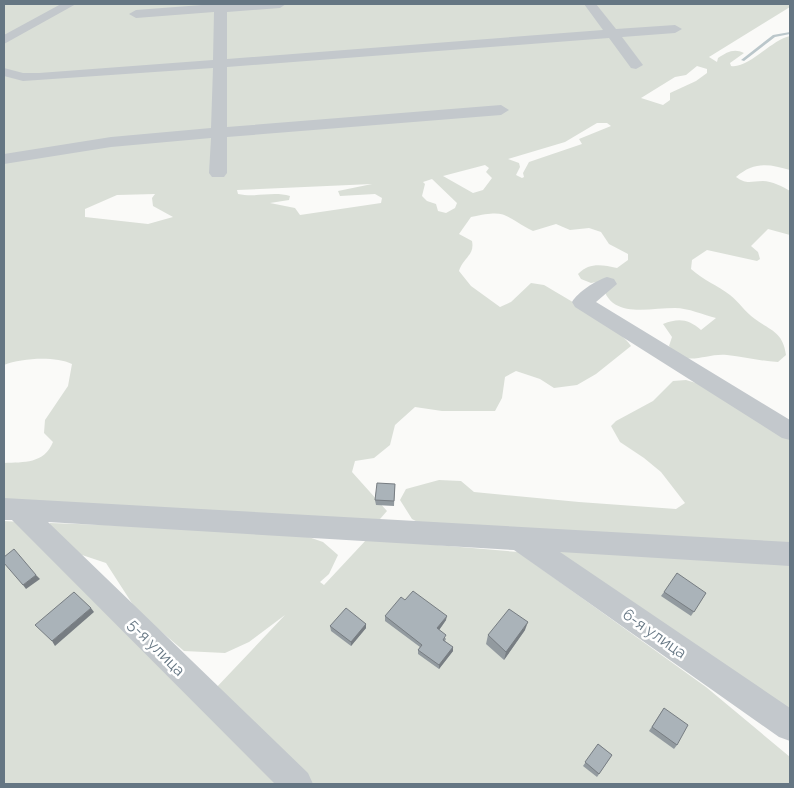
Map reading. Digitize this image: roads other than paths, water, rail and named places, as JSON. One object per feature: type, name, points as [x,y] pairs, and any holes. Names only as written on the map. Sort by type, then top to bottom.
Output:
[{"type":"street","points":[[4,40],[70,4]]},
{"type":"street","points":[[136,14],[221,6],[280,4]]},
{"type":"street","points":[[590,4],[636,65]]},
{"type":"street","points":[[218,173],[218,63],[221,6]]},
{"type":"street","points":[[4,72],[23,77],[39,77],[675,29]]},
{"type":"street","points":[[4,159],[111,142],[501,110]]},
{"type":"street","points":[[608,284],[582,302],[790,431]]},
{"type":"street","points":[[11,510],[790,554]]},
{"type":"street","name":"5-я улица","points":[[11,510],[296,784]]},
{"type":"street","name":"6-я улица","points":[[520,539],[790,726]]},
{"type":"waterway","points":[[743,60],[774,36],[790,33]]}]
